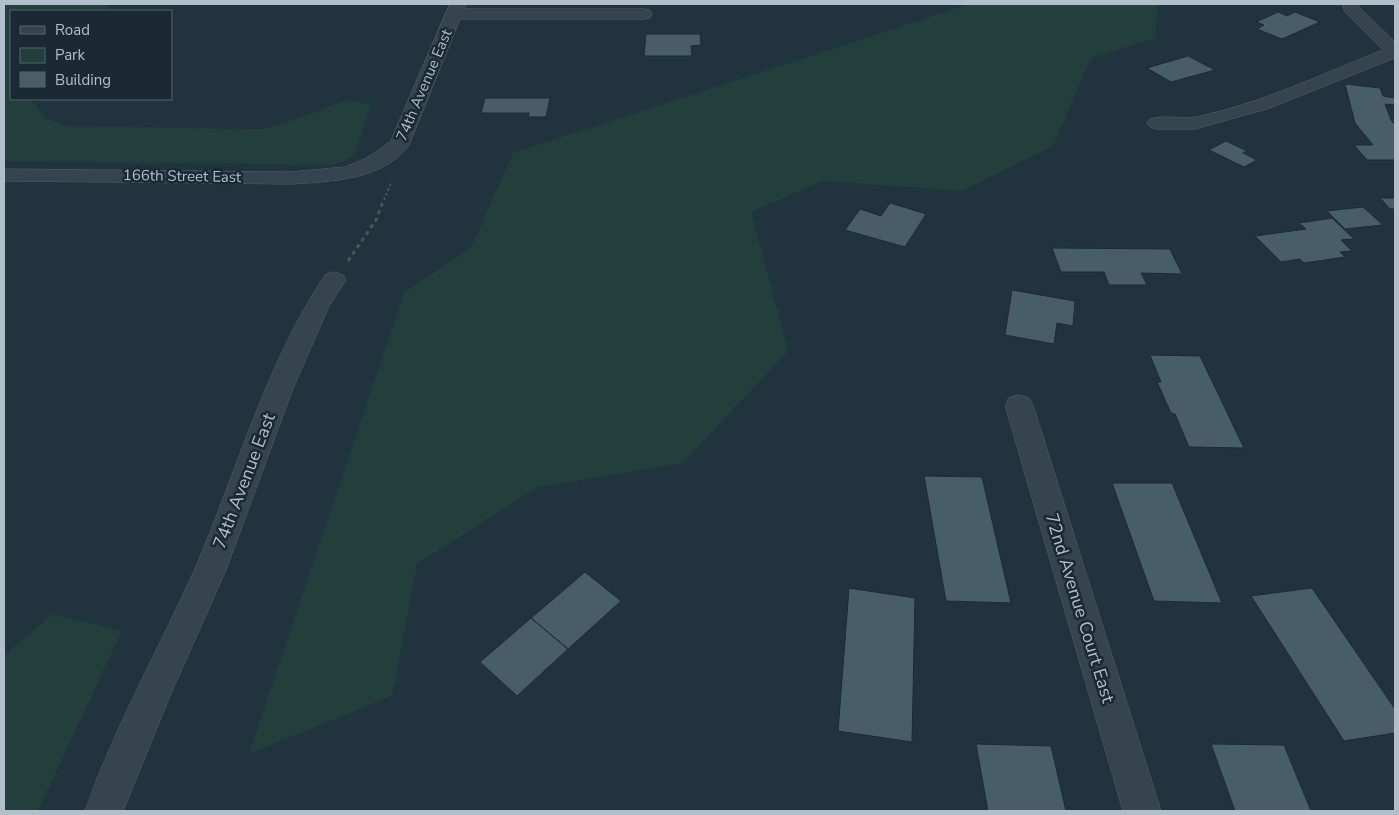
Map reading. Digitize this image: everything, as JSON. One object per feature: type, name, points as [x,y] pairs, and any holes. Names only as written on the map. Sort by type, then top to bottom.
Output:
[{"type":"street","points":[[1156,123],[1195,123],[1263,104],[1395,52],[1352,8],[1351,4]]},
{"type":"street","points":[[456,9],[644,14]]},
{"type":"street","name":"74th Avenue East","points":[[359,171],[381,160],[399,145],[456,9]]},
{"type":"street","name":"166th Street East","points":[[4,175],[290,178],[330,176],[359,171]]},
{"type":"street","name":"74th Avenue East","points":[[104,811],[154,692],[210,570],[278,391],[317,306],[334,280]]},
{"type":"street","name":"72nd Avenue Court East","points":[[1019,405],[1142,811]]},
{"type":"path","name":"74th Avenue East","points":[[334,280],[376,220],[391,184],[381,160]]},
{"type":"green space","points":[[4,4],[106,4],[108,10],[10,10],[10,100],[32,100],[45,118],[66,126],[262,129],[291,121],[347,100],[371,105],[354,156],[334,165],[4,161]]},
{"type":"green space","points":[[970,4],[1158,4],[1155,38],[1091,58],[1053,146],[962,191],[822,181],[751,212],[788,351],[683,463],[538,487],[417,564],[392,696],[249,754],[404,293],[471,247],[513,153]]},
{"type":"green space","points":[[52,614],[122,631],[38,811],[4,811],[4,656]]},
{"type":"building","points":[[1278,12],[1287,16],[1295,12],[1320,22],[1282,39],[1257,29],[1264,25],[1256,22]]},
{"type":"building","points":[[646,34],[700,34],[701,45],[691,46],[692,56],[644,56]]},
{"type":"building","points":[[1188,56],[1215,70],[1171,82],[1147,68]]},
{"type":"building","points":[[1345,84],[1380,88],[1383,96],[1395,98],[1395,105],[1385,104],[1395,125],[1395,160],[1367,160],[1354,145],[1373,145],[1355,123]]},
{"type":"building","points":[[485,98],[550,98],[546,117],[528,117],[529,113],[481,113]]},
{"type":"building","points":[[1226,141],[1247,151],[1243,153],[1257,160],[1244,167],[1209,150]]},
{"type":"building","points":[[1380,198],[1395,198],[1395,209],[1390,209]]},
{"type":"building","points":[[890,203],[926,214],[905,247],[845,230],[860,209],[881,216]]},
{"type":"building","points":[[1363,207],[1383,225],[1345,229],[1327,211]]},
{"type":"building","points":[[1332,218],[1354,239],[1341,240],[1352,251],[1340,252],[1345,257],[1304,263],[1300,259],[1281,262],[1255,236],[1306,229],[1299,223]]},
{"type":"building","points":[[1052,248],[1170,249],[1182,274],[1141,273],[1147,285],[1109,285],[1104,272],[1061,272]]},
{"type":"building","points":[[1012,290],[1075,301],[1073,326],[1057,323],[1054,344],[1005,335]]},
{"type":"building","points":[[1150,355],[1200,356],[1244,448],[1189,447],[1175,414],[1171,413],[1157,382],[1161,382]]},
{"type":"building","points":[[924,476],[982,477],[1011,603],[946,601]]},
{"type":"building","points":[[1112,483],[1172,483],[1222,603],[1154,601]]},
{"type":"building","points":[[585,572],[621,601],[568,649],[531,618]]},
{"type":"building","points":[[849,588],[915,598],[912,742],[838,731]]},
{"type":"building","points":[[1312,588],[1395,709],[1395,733],[1344,741],[1251,596]]},
{"type":"building","points":[[531,618],[568,649],[517,696],[480,662]]},
{"type":"building","points":[[976,744],[1051,746],[1066,811],[988,811]]},
{"type":"building","points":[[1211,744],[1284,745],[1311,811],[1235,811]]}]
